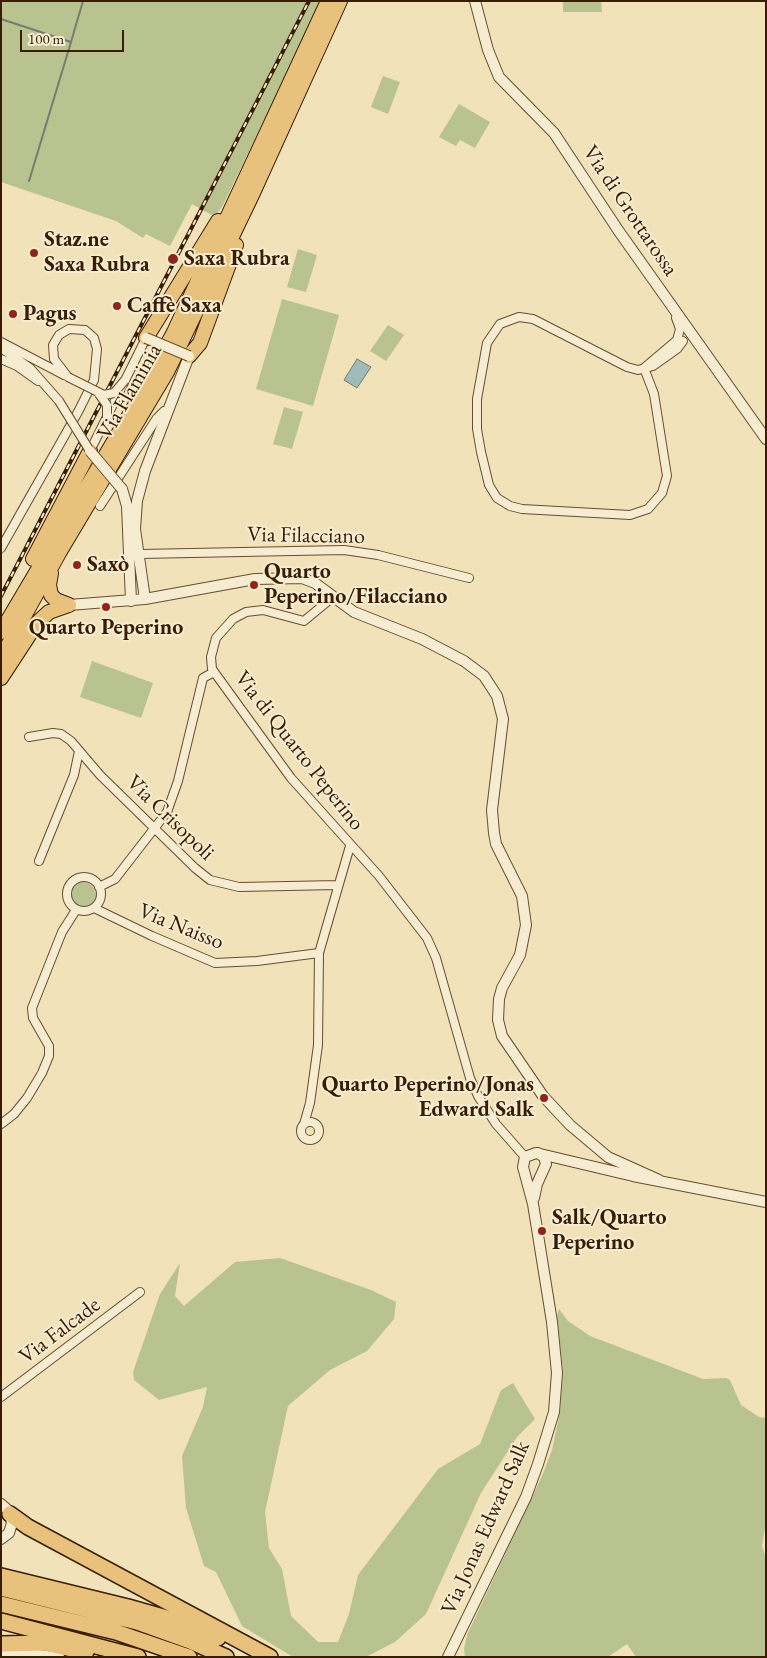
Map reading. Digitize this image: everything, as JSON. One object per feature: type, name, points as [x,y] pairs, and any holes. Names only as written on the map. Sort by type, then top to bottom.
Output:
[{"type":"highway","name":"Via Flaminia","points":[[3,630],[148,380],[182,316],[328,1]]},
{"type":"highway","name":"Via Flaminia","points":[[1,658],[54,561],[167,372],[252,195],[340,1]]},
{"type":"highway","points":[[146,338],[194,258],[245,181]]},
{"type":"highway","points":[[189,356],[197,347],[203,335],[226,276],[252,195]]},
{"type":"highway","points":[[3,630],[24,577],[90,451]]},
{"type":"highway","points":[[54,561],[50,579],[50,593],[56,600],[69,605]]},
{"type":"highway","points":[[1,678],[37,622],[48,612],[69,605]]},
{"type":"highway","points":[[6,1509],[28,1527],[270,1657]]},
{"type":"highway","points":[[1,1571],[163,1617],[210,1634],[260,1657]]},
{"type":"highway","points":[[1,1576],[84,1595]]},
{"type":"highway","points":[[1,1588],[95,1610],[149,1626],[226,1657]]},
{"type":"highway","points":[[1,1604],[116,1632],[189,1657]]},
{"type":"highway","points":[[1,1623],[33,1628],[138,1657]]},
{"type":"highway","points":[[1,1644],[44,1643],[103,1657]]},
{"type":"street","name":"Via di Grottarossa","points":[[475,1],[488,50],[499,77],[554,133],[661,291],[688,338],[766,439]]},
{"type":"street","points":[[661,291],[680,326],[679,337],[674,344]]},
{"type":"street","points":[[644,368],[654,394],[667,476],[662,493],[648,509],[630,515],[522,509],[510,506],[497,498],[489,485],[481,452],[477,399],[487,343],[500,324],[519,316],[533,319],[636,370],[644,368],[653,366],[677,349],[688,338]]},
{"type":"street","points":[[1,548],[94,380],[97,349],[94,338],[84,330],[69,329],[59,335],[53,345],[54,359],[68,377]]},
{"type":"street","points":[[90,451],[146,338],[189,356],[145,471],[137,501],[135,529],[145,599]]},
{"type":"street","points":[[644,368],[650,361],[674,344],[688,338]]},
{"type":"street","points":[[1,342],[100,394],[113,394],[125,380]]},
{"type":"street","points":[[1,348],[30,368],[52,394]]},
{"type":"street","points":[[1,359],[25,372],[59,400],[90,451],[122,489],[127,506],[131,600]]},
{"type":"street","points":[[100,394],[107,405],[107,418]]},
{"type":"street","points":[[100,506],[157,418],[167,411]]},
{"type":"street","name":"Via Filacciano","points":[[140,554],[344,550],[378,555],[469,578]]},
{"type":"street","points":[[69,605],[145,599],[255,578],[292,577],[310,580],[354,612],[422,639],[464,661],[484,676],[497,696],[502,710],[502,731],[492,810],[494,833],[496,844],[522,896],[526,925],[520,955],[502,988],[498,1009],[498,1020],[502,1036],[524,1070],[558,1113],[587,1140],[617,1162],[659,1180]]},
{"type":"street","name":"Via di Quarto Peperino","points":[[333,596],[304,621],[260,610],[246,612],[233,618],[224,627],[214,645],[211,661],[214,672],[291,778],[350,846],[379,876],[427,938],[436,958],[474,1087],[496,1124],[525,1157]]},
{"type":"street","points":[[99,887],[115,879],[167,812],[178,782],[203,678],[214,672]]},
{"type":"street","name":"Via Crisopoli","points":[[29,737],[35,734],[60,734],[71,741],[86,761],[201,874],[221,884],[239,887],[337,885]]},
{"type":"street","points":[[39,861],[74,775],[79,751]]},
{"type":"street","points":[[307,1122],[318,1045],[319,953],[337,885],[350,846]]},
{"type":"street","points":[[88,878],[99,887],[100,898],[94,908],[85,911],[76,910],[67,898],[70,884],[78,879],[88,878]]},
{"type":"street","name":"Via Naisso","points":[[94,908],[159,940],[215,963],[257,961],[319,953]]},
{"type":"street","points":[[1,1124],[14,1114],[27,1098],[42,1073],[48,1056],[48,1044],[32,1011],[62,932],[76,910]]},
{"type":"street","points":[[587,1140],[592,1154],[592,1166]]},
{"type":"street","points":[[601,1151],[604,1169]]},
{"type":"street","points":[[566,1160],[552,1163],[534,1176],[525,1172],[522,1165],[525,1157],[530,1153],[538,1153],[604,1169],[766,1202]]},
{"type":"street","points":[[538,1153],[545,1159],[544,1170]]},
{"type":"street","name":"Via Jonas Edward Salk","points":[[533,1204],[535,1189],[544,1170]]},
{"type":"street","name":"Via Jonas Edward Salk","points":[[448,1657],[526,1496],[554,1412],[557,1373],[552,1322],[533,1204],[525,1172]]},
{"type":"street","name":"Via Falcade","points":[[1,1397],[140,1292]]},
{"type":"street","points":[[1,1539],[10,1530],[6,1509]]},
{"type":"street","points":[[1,1655],[27,1652],[60,1657]]},
{"type":"green space","points":[[1,1],[322,1],[223,205],[215,217],[192,204],[170,246],[146,234],[143,238],[116,221],[1,182]]},
{"type":"green space","points":[[563,1],[601,1],[602,12],[563,12]]},
{"type":"green space","points":[[383,76],[400,82],[388,114],[371,107]]},
{"type":"green space","points":[[459,104],[490,122],[475,148],[460,140],[456,146],[439,137]]},
{"type":"green space","points":[[298,249],[317,255],[306,292],[287,287]]},
{"type":"green space","points":[[282,299],[339,315],[313,406],[256,389]]},
{"type":"green space","points":[[388,325],[404,335],[386,361],[370,351]]},
{"type":"green space","points":[[284,407],[303,412],[292,449],[273,444]]},
{"type":"green space","points":[[92,661],[153,683],[141,718],[80,697]]},
{"type":"green space","points":[[83,882],[92,886],[96,895],[92,904],[83,908],[74,904],[70,895],[74,886]]},
{"type":"green space","points":[[280,1258],[371,1290],[396,1302],[394,1319],[367,1351],[330,1370],[288,1406],[265,1512],[269,1548],[282,1569],[291,1616],[318,1642],[338,1642],[349,1614],[358,1575],[438,1469],[480,1444],[501,1390],[513,1383],[535,1419],[517,1437],[481,1493],[426,1614],[395,1642],[366,1657],[293,1657],[242,1626],[216,1572],[204,1566],[186,1508],[182,1456],[203,1407],[207,1387],[159,1400],[134,1380],[133,1372],[160,1294],[180,1263],[175,1296],[184,1306],[235,1262]]},
{"type":"green space","points":[[559,1309],[568,1321],[590,1336],[703,1379],[726,1378],[730,1380],[741,1405],[759,1417],[766,1418],[766,1522],[762,1546],[766,1558],[766,1657],[636,1657],[627,1644],[608,1657],[465,1657],[464,1649],[467,1635],[542,1476],[552,1450],[560,1412],[563,1371],[557,1316]]},
{"type":"water","points":[[357,359],[371,367],[357,388],[344,380]]},
{"type":"waterway","points":[[71,42],[83,1]]},
{"type":"waterway","points":[[1,19],[71,42],[29,181]]},
{"type":"railway","points":[[1,596],[309,1]]},
{"type":"place","name":"Staz.ne Saxa Rubra","points":[[34,253]]},
{"type":"place","name":"Saxa Rubra","points":[[173,259]]},
{"type":"place","name":"Caffè Saxa","points":[[117,306]]},
{"type":"place","name":"Pagus","points":[[13,314]]},
{"type":"place","name":"Saxò","points":[[77,565]]},
{"type":"place","name":"Quarto Peperino/Filacciano","points":[[254,585]]},
{"type":"place","name":"Quarto Peperino","points":[[106,607]]},
{"type":"place","name":"Quarto Peperino/Jonas Edward Salk","points":[[544,1098]]},
{"type":"place","name":"Salk/Quarto Peperino","points":[[542,1231]]}]
